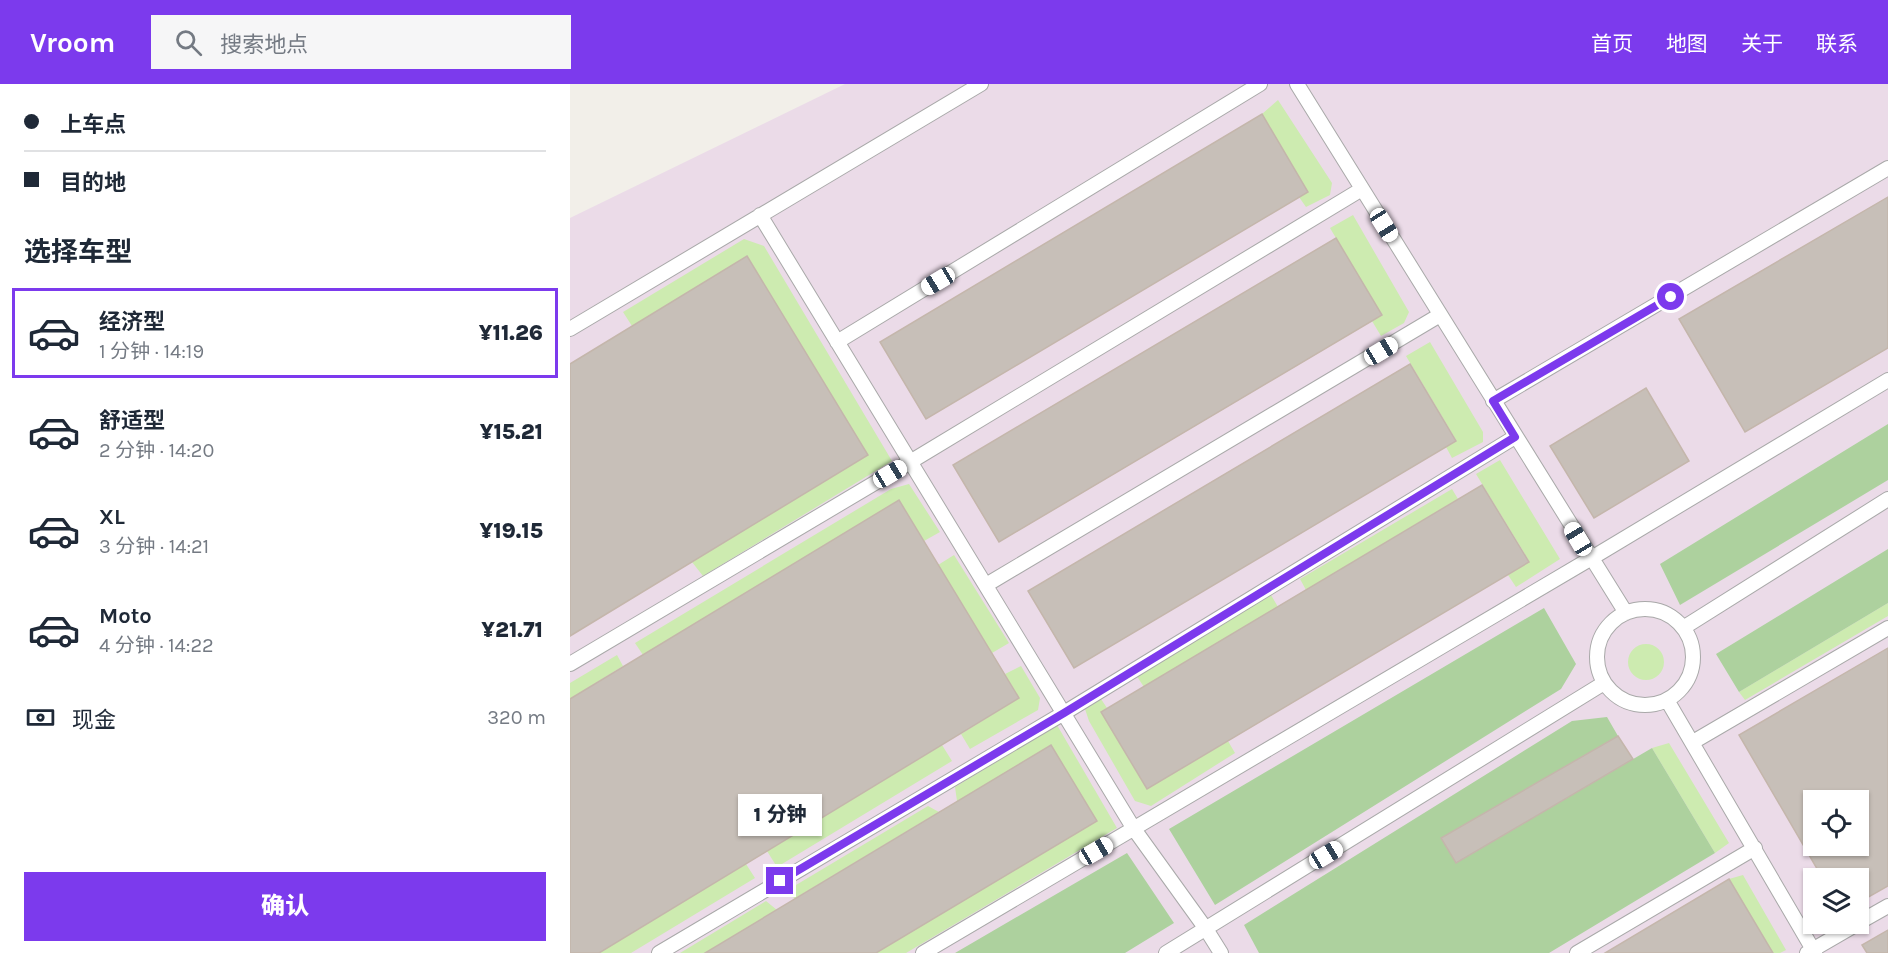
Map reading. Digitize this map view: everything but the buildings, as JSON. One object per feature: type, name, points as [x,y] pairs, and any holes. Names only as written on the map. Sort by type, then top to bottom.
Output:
[{"type":"lane","points":[[570,329],[981,84]]},
{"type":"lane","points":[[837,342],[1260,84]]},
{"type":"lane","points":[[1297,84],[1590,559],[1626,613]]},
{"type":"lane","points":[[1493,401],[1888,168]]},
{"type":"lane","points":[[570,664],[1362,189]]},
{"type":"lane","points":[[760,215],[1134,828],[1206,928],[1221,953]]},
{"type":"lane","points":[[986,585],[1440,315]]},
{"type":"lane","points":[[923,953],[1888,380]]},
{"type":"lane","points":[[659,953],[1064,713],[1515,437]]},
{"type":"lane","points":[[1683,628],[1888,499]]},
{"type":"lane","points":[[1640,609],[1655,610],[1671,617],[1683,628],[1691,643],[1693,659],[1689,675],[1681,689],[1667,700],[1652,705],[1635,705],[1609,690],[1600,677],[1597,662],[1598,647],[1603,633],[1613,621],[1626,613],[1640,609]]},
{"type":"lane","points":[[1693,742],[1888,628]]},
{"type":"lane","points":[[1166,953],[1604,683]]},
{"type":"lane","points":[[1667,700],[1755,848],[1812,952],[1841,934]]},
{"type":"lane","points":[[1577,953],[1755,848]]},
{"type":"lane","points":[[1869,917],[1888,906]]},
{"type":"shaded area","points":[[845,84],[1888,84],[1888,953],[570,953],[570,218]]},
{"type":"green space","points":[[1278,100],[1332,183],[1330,195],[1306,207],[1299,197],[1262,114]]},
{"type":"green space","points":[[1353,215],[1409,312],[1404,323],[1381,336],[1372,321],[1381,314],[1330,228]]},
{"type":"green space","points":[[744,239],[764,246],[892,461],[703,576],[692,562],[868,455],[747,256],[632,326],[623,312]]},
{"type":"green space","points":[[1430,342],[1483,432],[1483,442],[1452,458],[1446,447],[1456,440],[1406,356]]},
{"type":"green space","points":[[1888,424],[1888,480],[1680,605],[1660,564]]},
{"type":"green space","points":[[1500,460],[1560,559],[1516,587],[1508,575],[1529,561],[1476,474]]},
{"type":"green space","points":[[909,484],[940,532],[924,541],[899,500],[643,655],[635,643],[891,489]]},
{"type":"green space","points":[[1452,489],[1458,499],[1306,590],[1300,579]]},
{"type":"green space","points":[[1888,549],[1888,603],[1739,692],[1716,654]]},
{"type":"green space","points":[[954,555],[1009,643],[992,653],[938,565]]},
{"type":"green space","points":[[1271,595],[1278,607],[1144,687],[1136,675]]},
{"type":"green space","points":[[1888,603],[1888,616],[1745,700],[1739,692]]},
{"type":"green space","points":[[1544,608],[1576,664],[1561,689],[1215,905],[1169,829]]},
{"type":"green space","points":[[1646,644],[1658,650],[1664,662],[1658,674],[1646,680],[1634,674],[1628,662],[1634,650]]},
{"type":"green space","points":[[617,655],[623,666],[570,699],[570,683]]},
{"type":"green space","points":[[1021,666],[1040,698],[1038,710],[970,749],[961,734],[1019,698],[1005,674]]},
{"type":"green space","points":[[1101,699],[1107,708],[1101,712],[1147,789],[1228,741],[1235,753],[1151,806],[1135,801],[1089,721],[1085,709]]},
{"type":"green space","points":[[1607,717],[1618,736],[1442,838],[1456,863],[1652,748],[1715,853],[1549,953],[1259,953],[1244,925],[1572,721]]},
{"type":"green space","points":[[1057,725],[1117,828],[906,953],[876,953],[1096,821],[957,801],[955,787]]},
{"type":"green space","points":[[1669,743],[1729,843],[1715,853],[1652,748]]},
{"type":"green space","points":[[942,745],[952,761],[777,867],[767,851]]},
{"type":"green space","points":[[928,806],[939,812],[794,899],[791,888]]},
{"type":"green space","points":[[1127,853],[1174,923],[1125,953],[955,953]]},
{"type":"green space","points":[[746,864],[755,878],[631,953],[599,953]]},
{"type":"green space","points":[[1743,875],[1786,950],[1773,953],[1729,879]]},
{"type":"green space","points":[[766,901],[777,910],[705,953],[680,953]]},
{"type":"route","points":[[780,881],[1064,713],[1515,437],[1493,401],[1671,297]]}]
